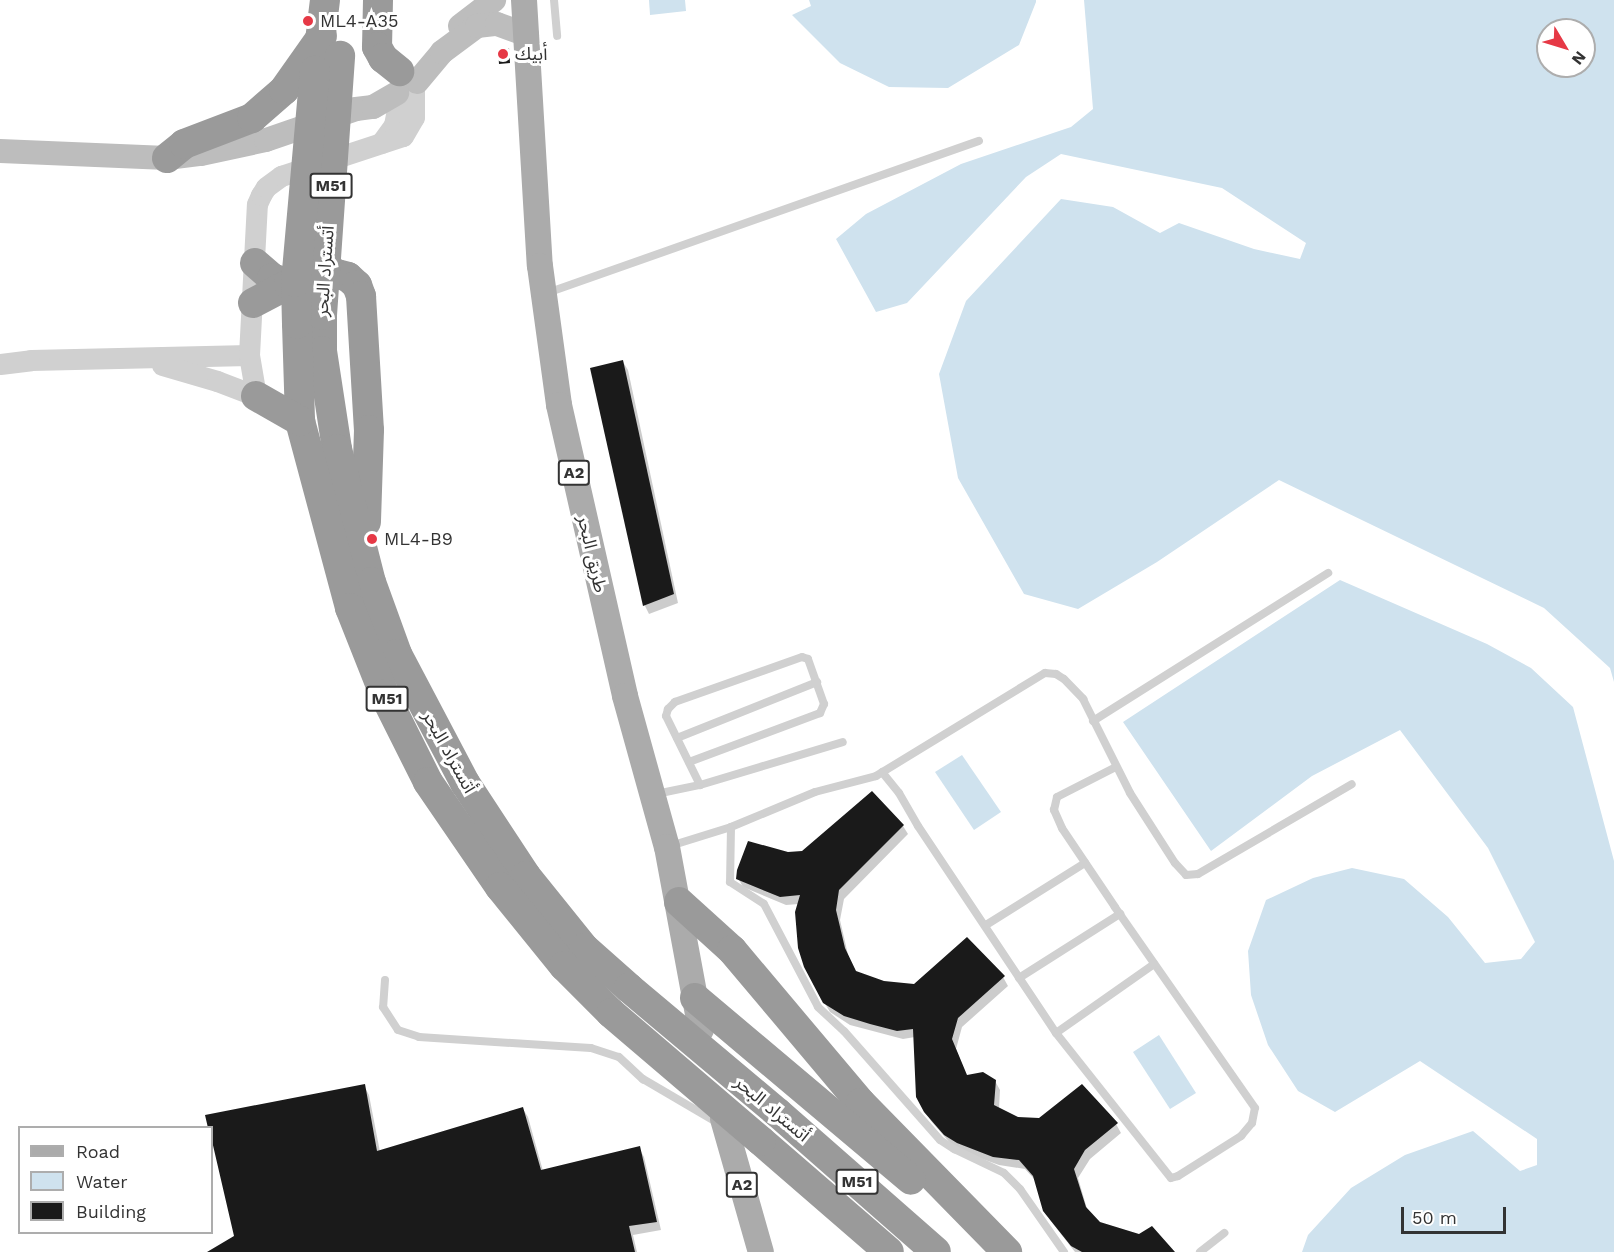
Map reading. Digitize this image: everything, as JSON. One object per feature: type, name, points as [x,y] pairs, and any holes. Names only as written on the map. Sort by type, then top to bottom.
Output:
[{"type":"highway","name":"أتستراد البحر","points":[[325,0],[326,55],[296,282],[322,351],[337,449],[365,558],[397,654],[465,783],[526,876],[584,948],[778,1113],[936,1252]]},
{"type":"highway","name":"أتستراد البحر","points":[[326,55],[346,0]]},
{"type":"highway","points":[[378,0],[376,47],[403,83]]},
{"type":"highway","points":[[167,158],[184,144],[252,118],[326,55]]},
{"type":"highway","points":[[255,262],[272,278],[289,284]]},
{"type":"highway","points":[[253,303],[289,284],[337,274],[348,277],[357,285],[361,296],[369,430],[365,558]]},
{"type":"highway","name":"أتستراد البحر","points":[[309,319],[300,421],[350,608],[384,694],[428,782],[500,887],[564,966],[611,1013],[889,1252]]},
{"type":"highway","points":[[256,396],[300,421]]},
{"type":"highway","points":[[679,902],[732,950],[861,1103],[1007,1252]]},
{"type":"highway","points":[[695,998],[996,1252]]},
{"type":"main road","points":[[403,83],[494,0]]},
{"type":"main road","name":"طريق البحر","points":[[524,0],[544,294],[559,405],[625,696],[667,847],[701,1030]]},
{"type":"main road","points":[[0,151],[167,158],[226,150],[266,140],[356,109],[403,83],[465,32],[477,26],[497,24],[527,35]]},
{"type":"main road","name":"A2","points":[[725,1123],[761,1252]]},
{"type":"street","points":[[136,359],[177,368],[256,396],[249,355],[257,204],[266,187],[281,176],[381,143],[394,125],[403,83]]},
{"type":"street","points":[[0,364],[31,360],[249,355]]},
{"type":"lane","points":[[554,0],[557,36]]},
{"type":"lane","points":[[544,294],[979,141]]},
{"type":"lane","points":[[1094,721],[1328,573]]},
{"type":"lane","points":[[689,762],[820,713],[824,704],[808,659],[802,657],[675,702],[666,716],[700,786]]},
{"type":"lane","points":[[667,847],[731,827],[814,792],[882,772],[1045,674],[1056,674],[1075,690],[1094,721],[1130,794],[1174,863],[1186,875],[1198,874],[1352,784]]},
{"type":"lane","points":[[677,738],[817,682]]},
{"type":"lane","points":[[652,795],[700,786],[843,742]]},
{"type":"lane","points":[[882,772],[899,793],[918,826],[1056,1033],[1171,1178],[1241,1136],[1252,1123],[1255,1108],[1085,863],[1054,810],[1057,798],[1116,767]]},
{"type":"lane","points":[[731,827],[730,882],[764,904],[818,1007],[851,1039],[940,1140],[1004,1173],[1020,1188],[1064,1252]]},
{"type":"lane","points":[[986,926],[1085,863]]},
{"type":"lane","points":[[1019,978],[1120,914]]},
{"type":"lane","points":[[1056,1033],[1154,964]]},
{"type":"lane","points":[[385,980],[383,1007],[398,1030],[418,1037],[591,1048],[619,1057],[643,1079],[725,1123]]},
{"type":"lane","points":[[1200,1252],[1224,1233]]},
{"type":"water","points":[[649,0],[685,0],[686,11],[650,15]]},
{"type":"water","points":[[809,0],[1036,0],[1036,2],[1019,45],[948,88],[889,87],[840,63],[792,15],[811,6]]},
{"type":"water","points":[[1084,0],[1614,0],[1614,682],[1610,668],[1544,608],[1279,480],[1157,562],[1078,609],[1024,594],[958,478],[939,374],[966,301],[1061,199],[1113,207],[1160,233],[1179,223],[1254,249],[1300,259],[1306,243],[1222,188],[1061,154],[1026,177],[907,303],[876,312],[836,239],[866,214],[961,164],[1071,127],[1093,109]]},
{"type":"water","points":[[1340,580],[1487,644],[1531,668],[1573,707],[1614,861],[1614,1252],[1302,1252],[1308,1235],[1351,1188],[1405,1155],[1473,1131],[1520,1171],[1537,1165],[1537,1139],[1420,1061],[1335,1112],[1298,1091],[1268,1045],[1251,995],[1248,951],[1266,900],[1313,878],[1352,868],[1404,879],[1448,917],[1485,963],[1521,959],[1535,942],[1488,848],[1400,730],[1312,776],[1211,851],[1123,722]]},
{"type":"water","points":[[962,755],[1001,812],[974,830],[935,772]]},
{"type":"water","points":[[1159,1035],[1196,1093],[1170,1109],[1133,1052]]},
{"type":"building","points":[[498,48],[509,48],[510,63],[499,64]]},
{"type":"building","points":[[623,360],[674,594],[643,606],[590,368]]},
{"type":"building","points":[[872,791],[904,825],[839,890],[836,910],[845,948],[856,971],[884,981],[914,984],[967,937],[1005,976],[958,1018],[952,1039],[967,1075],[983,1072],[996,1080],[994,1105],[1018,1117],[1039,1118],[1082,1084],[1118,1123],[1085,1150],[1074,1169],[1086,1207],[1100,1222],[1139,1234],[1152,1226],[1175,1252],[1082,1252],[1071,1246],[1043,1211],[1033,1176],[1019,1160],[993,1157],[957,1143],[944,1135],[924,1112],[916,1097],[913,1029],[897,1031],[870,1024],[844,1016],[823,1003],[804,967],[798,948],[795,912],[800,895],[780,897],[736,879],[748,841],[788,852],[802,851]]},
{"type":"building","points":[[365,1084],[377,1151],[523,1107],[541,1170],[640,1146],[657,1222],[629,1226],[635,1252],[207,1252],[234,1236],[213,1145],[213,1126],[208,1126],[205,1115]]},
{"type":"place","name":"ML4-A35","points":[[308,21]]},
{"type":"place","name":"أبيك","points":[[503,54]]},
{"type":"place","name":"ML4-B9","points":[[372,539]]}]
